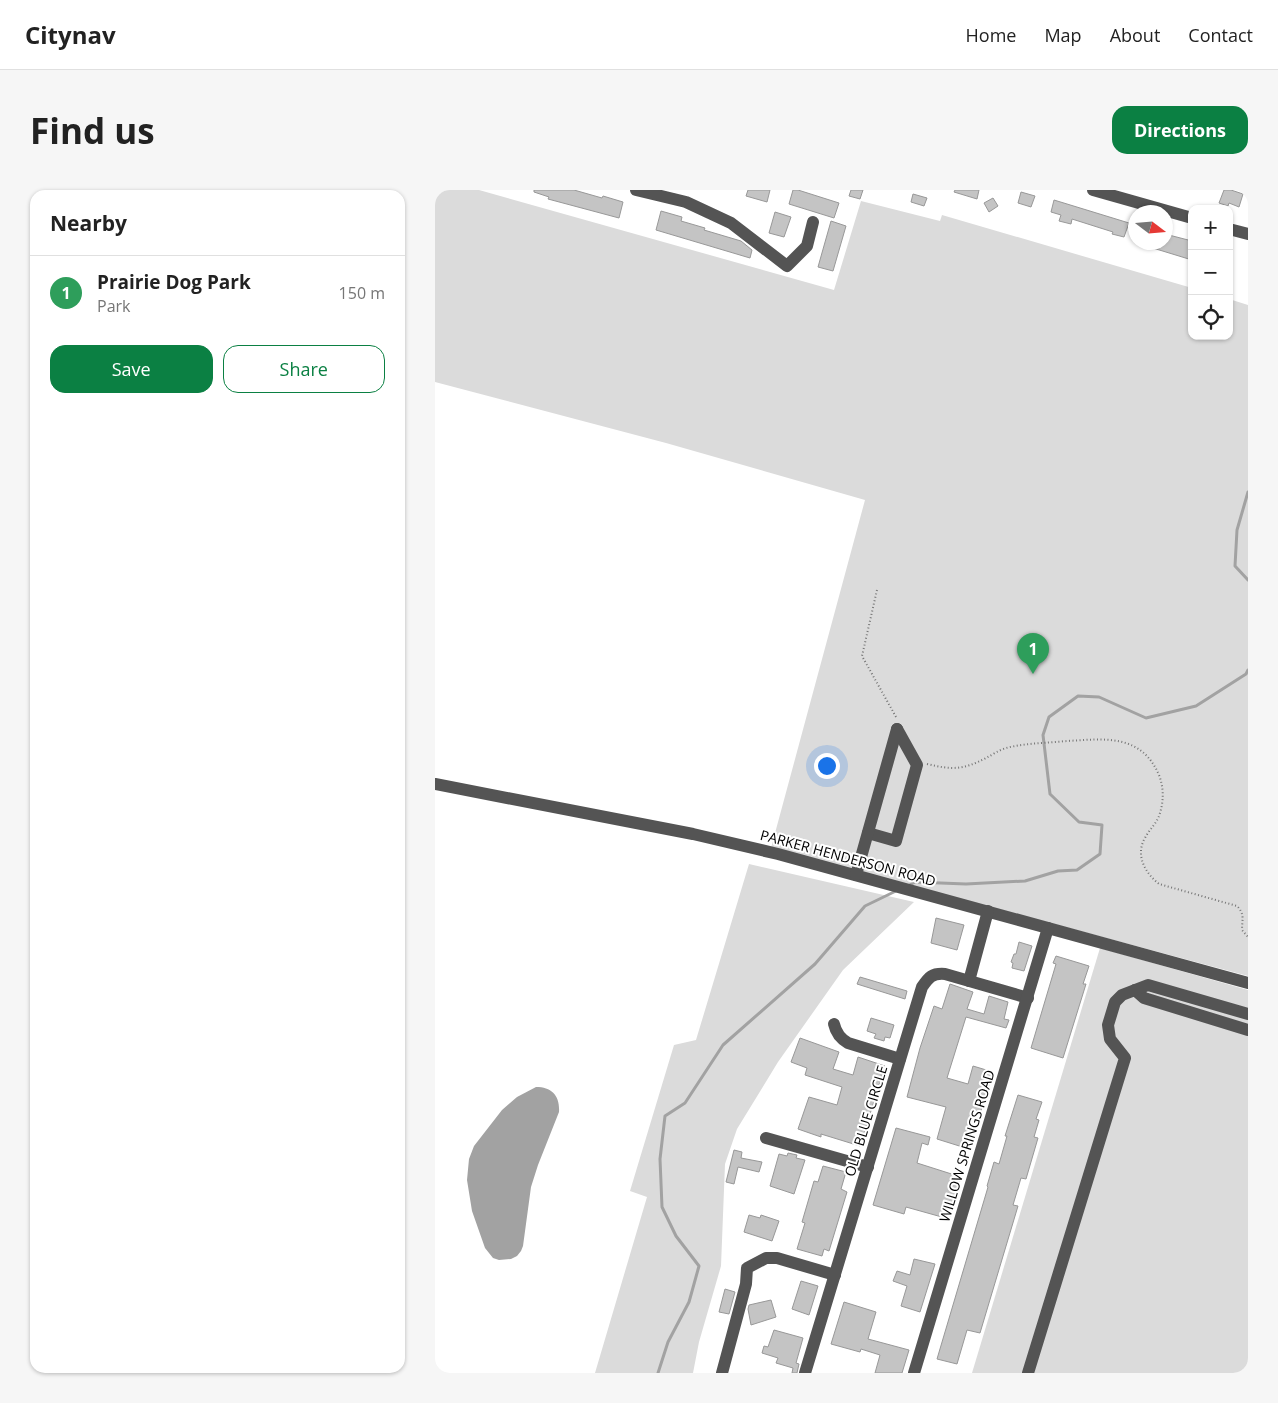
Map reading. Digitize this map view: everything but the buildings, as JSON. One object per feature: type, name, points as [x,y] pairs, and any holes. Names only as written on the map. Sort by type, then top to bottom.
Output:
[{"type":"street","points":[[636,190],[686,202],[731,223],[787,266],[807,246],[813,222]]},
{"type":"street","points":[[1093,190],[1188,217]]},
{"type":"street","points":[[1233,230],[1248,234]]},
{"type":"street","points":[[856,875],[897,729],[917,765],[895,841],[868,833]]},
{"type":"street","name":"PARKER HENDERSON ROAD","points":[[435,784],[693,834],[870,878],[1248,983]]},
{"type":"street","points":[[969,981],[988,912]]},
{"type":"street","name":"WILLOW SPRINGS ROAD","points":[[914,1373],[1048,928]]},
{"type":"street","name":"OLD BLUE CIRCLE","points":[[805,1373],[922,987],[928,978],[937,973],[1028,998]]},
{"type":"street","points":[[1029,1373],[1125,1058],[1110,1039],[1108,1025],[1115,1002],[1122,995],[1148,985],[1248,1014]]},
{"type":"street","points":[[1135,990],[1144,998],[1248,1030]]},
{"type":"street","points":[[834,1024],[842,1039],[848,1043],[900,1059]]},
{"type":"street","points":[[766,1138],[868,1167]]},
{"type":"street","points":[[723,1373],[746,1284],[747,1268],[766,1258],[777,1258],[835,1276]]},
{"type":"path","points":[[877,590],[861,656],[899,724]]},
{"type":"path","points":[[925,763],[943,768],[969,766],[1003,749],[1020,745],[1107,739],[1122,741],[1135,746],[1147,755],[1162,783],[1163,800],[1159,816],[1144,839],[1141,849],[1144,869],[1159,884],[1237,906],[1243,914],[1243,930],[1248,937]]},
{"type":"shaded area","points":[[435,190],[479,190],[834,290],[861,201],[940,221],[942,215],[1188,287],[1188,340],[1233,340],[1233,300],[1248,305],[1248,976],[771,848],[865,500],[666,443],[435,382]]},
{"type":"shaded area","points":[[749,864],[914,902],[843,970],[778,1062],[737,1129],[725,1164],[721,1266],[699,1342],[693,1373],[595,1373],[647,1197],[630,1191],[674,1045],[696,1040]]},
{"type":"shaded area","points":[[1100,948],[1248,990],[1248,1373],[972,1373]]},
{"type":"shaded area","points":[[536,1087],[542,1087],[554,1094],[558,1101],[559,1112],[531,1187],[521,1251],[511,1259],[499,1260],[493,1258],[485,1248],[472,1211],[467,1180],[469,1159],[474,1146],[502,1110],[517,1097]]},
{"type":"waterway","points":[[1248,492],[1237,530],[1235,566],[1248,580]]},
{"type":"waterway","points":[[908,886],[915,882],[966,884],[1025,881],[1058,871],[1077,870],[1100,854],[1102,825],[1079,822],[1050,794],[1043,735],[1049,717],[1078,696],[1099,697],[1146,718],[1196,706],[1246,674],[1248,670]]},
{"type":"waterway","points":[[658,1373],[668,1342],[689,1302],[699,1266],[676,1236],[662,1207],[660,1159],[665,1116],[685,1103],[723,1045],[815,964],[865,906],[898,890]]},
{"type":"place","name":"Prairie Dog Park","points":[[1033,674]]}]
